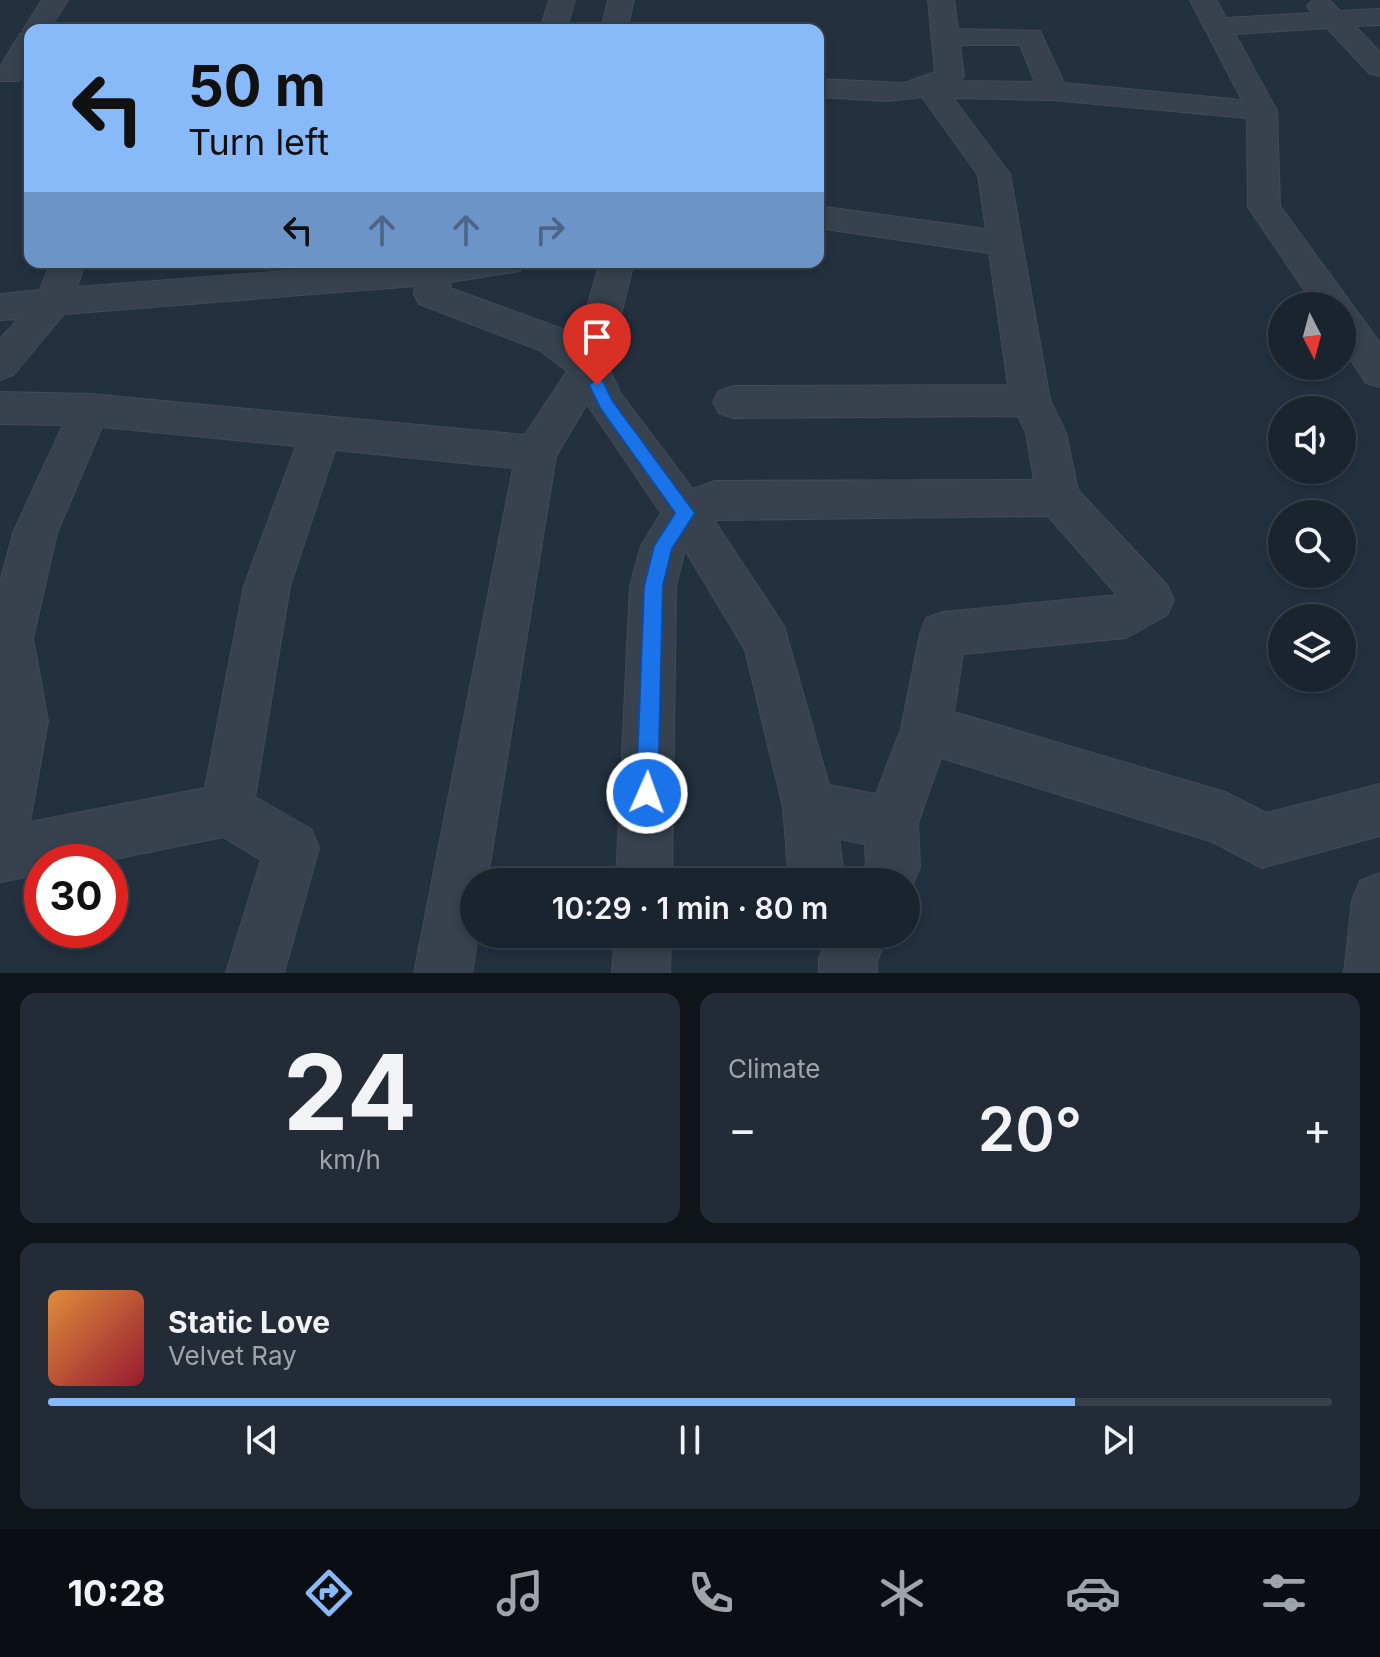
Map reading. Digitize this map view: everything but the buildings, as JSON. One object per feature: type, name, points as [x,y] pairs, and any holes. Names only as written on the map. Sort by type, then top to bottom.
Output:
[{"type":"street","points":[[40,24],[55,0]]},
{"type":"street","points":[[555,24],[562,0]]},
{"type":"street","points":[[615,24],[621,0]]},
{"type":"street","points":[[931,89],[950,76],[941,0]]},
{"type":"street","points":[[1314,0],[1380,68]]},
{"type":"street","points":[[1210,13],[1333,20],[1380,17]]},
{"type":"street","points":[[1210,13],[1262,111],[1264,207],[1324,292]]},
{"type":"street","points":[[945,37],[1030,37],[1053,91]]},
{"type":"street","points":[[13,75],[24,52]]},
{"type":"street","points":[[824,88],[903,92],[931,89],[1053,91],[1262,111]]},
{"type":"street","points":[[893,868],[891,823],[926,729],[943,634],[1126,616],[1151,600],[1058,498],[1046,433],[1030,400],[994,174],[931,89]]},
{"type":"street","points":[[824,218],[1007,244]]},
{"type":"street","points":[[0,365],[54,302],[66,268]]},
{"type":"street","points":[[0,307],[464,268]]},
{"type":"street","points":[[443,973],[536,453],[589,367],[615,268]]},
{"type":"street","points":[[434,272],[432,295],[552,340],[589,367],[606,404],[686,513],[767,642],[809,807],[816,868]]},
{"type":"street","points":[[1356,338],[1380,372]]},
{"type":"street","points":[[733,402],[1030,400]]},
{"type":"street","points":[[0,408],[90,410],[536,453]]},
{"type":"street","points":[[0,841],[23,721],[4,639],[35,533],[90,410]]},
{"type":"street","points":[[227,810],[267,586],[321,432]]},
{"type":"street","points":[[644,868],[653,586],[663,546],[686,513],[715,499],[1058,498]]},
{"type":"street","points":[[926,729],[1225,819],[1262,841],[1380,810]]},
{"type":"street","points":[[809,807],[891,823]]},
{"type":"street","points":[[0,855],[227,810],[292,848],[255,973]]},
{"type":"street","points":[[1373,973],[1380,901]]},
{"type":"street","points":[[641,973],[642,948]]},
{"type":"route","points":[[597,385],[606,404],[686,513],[663,546],[653,586],[647,793]]}]
